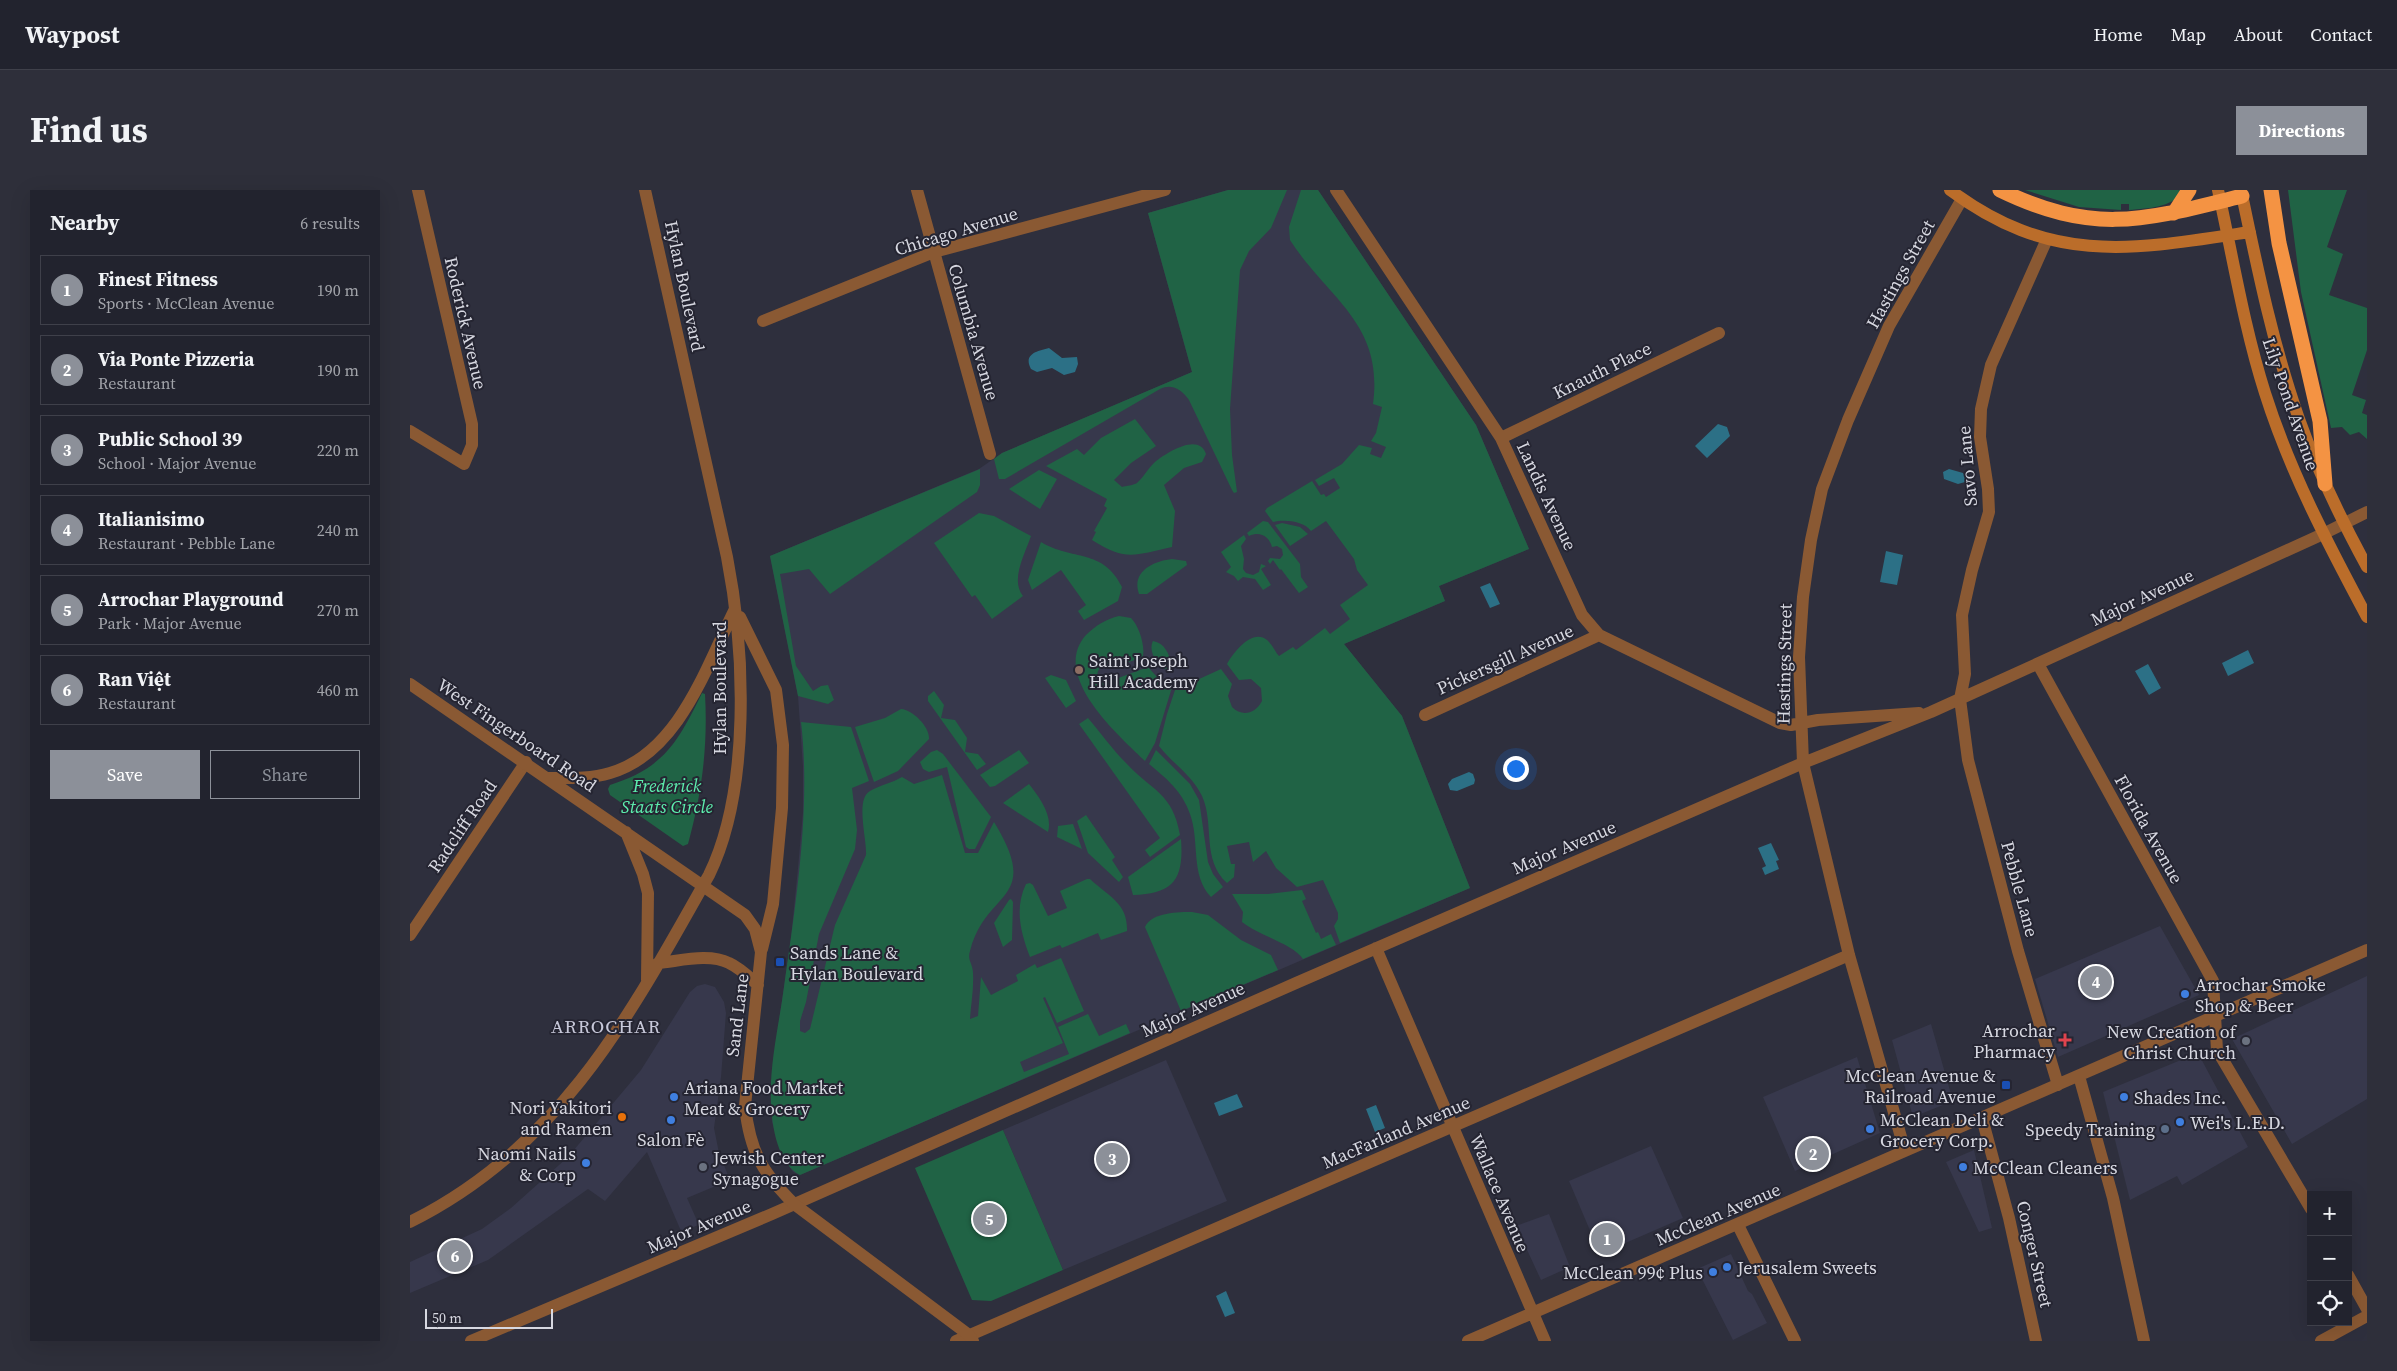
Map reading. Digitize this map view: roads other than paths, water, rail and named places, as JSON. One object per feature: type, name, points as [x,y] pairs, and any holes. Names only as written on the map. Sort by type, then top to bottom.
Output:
[{"type":"highway","points":[[2000,190],[2046,209],[2095,219],[2138,220],[2174,213],[2219,196],[2241,193]]},
{"type":"highway","points":[[2174,213],[2189,190]]},
{"type":"highway","points":[[2271,190],[2279,243],[2320,421],[2325,484]]},
{"type":"main road","points":[[1950,190],[1962,199],[2012,227],[2047,239],[2084,246],[2122,248],[2250,232]]},
{"type":"main road","name":"Lily Pond Avenue","points":[[2241,193],[2281,362],[2298,417],[2325,484],[2367,567]]},
{"type":"main road","name":"Lily Pond Avenue","points":[[2219,196],[2250,339],[2265,392],[2288,457],[2323,534],[2367,617]]},
{"type":"street","name":"Roderick Avenue","points":[[410,431],[464,464],[472,445],[473,430],[418,190]]},
{"type":"street","name":"Hylan Boulevard","points":[[410,1222],[448,1202],[489,1173],[539,1128],[600,1057],[647,982],[703,885],[718,855],[726,831],[736,778],[739,663],[736,608],[727,556],[646,190]]},
{"type":"street","name":"Columbia Avenue","points":[[917,190],[990,454]]},
{"type":"street","name":"Chicago Avenue","points":[[763,321],[934,252],[1165,190]]},
{"type":"street","name":"Landis Avenue","points":[[1336,190],[1501,438],[1582,615],[1599,635],[1768,718],[1780,723],[1800,724]]},
{"type":"street","name":"Hastings Street","points":[[1905,1151],[1849,955],[1803,763],[1800,724],[1799,657],[1803,597],[1811,540],[1822,489],[1848,420],[1889,326],[1962,199]]},
{"type":"street","points":[[410,201],[422,208]]},
{"type":"street","name":"Savo Lane","points":[[1960,699],[1965,674],[1962,615],[1972,570],[1989,512],[1988,489],[1980,437],[1981,409],[1991,365],[2047,239]]},
{"type":"street","name":"Knauth Place","points":[[1501,438],[1719,333]]},
{"type":"street","name":"Major Avenue","points":[[471,1341],[794,1204],[1803,763],[1931,712],[2323,534],[2367,512]]},
{"type":"street","points":[[549,778],[596,776],[610,773],[631,765],[649,754],[666,737],[683,713],[736,608]]},
{"type":"street","points":[[736,608],[776,690],[783,739],[784,767],[781,828],[773,904],[761,952]]},
{"type":"street","name":"Pickersgill Avenue","points":[[1425,715],[1599,635]]},
{"type":"street","name":"Florida Avenue","points":[[2038,664],[2213,981],[2217,1050],[2307,1201]]},
{"type":"street","name":"West Fingerboard Road","points":[[410,684],[703,885]]},
{"type":"street","name":"Pebble Lane","points":[[1960,699],[1968,760],[2018,951],[2058,1085]]},
{"type":"street","name":"Major Avenue","points":[[1800,724],[1818,720],[1931,712]]},
{"type":"street","name":"Radcliff Road","points":[[410,935],[526,762]]},
{"type":"street","points":[[625,830],[643,874],[648,892],[647,982]]},
{"type":"street","name":"Sand Lane","points":[[703,885],[745,916],[755,929],[761,952],[746,1084],[746,1117],[752,1140],[765,1172],[772,1182],[794,1204],[971,1338]]},
{"type":"street","name":"Wallace Avenue","points":[[1376,948],[1545,1341]]},
{"type":"street","name":"McClean Avenue","points":[[1468,1341],[2367,950]]},
{"type":"street","name":"MacFarland Avenue","points":[[956,1341],[971,1338],[1849,955]]},
{"type":"street","points":[[658,963],[702,959],[719,960],[735,966],[758,985]]},
{"type":"street","points":[[2079,1076],[2113,1198],[2144,1341]]},
{"type":"street","name":"Conger Street","points":[[1982,1118],[2009,1218],[2036,1341]]},
{"type":"street","points":[[1738,1225],[1795,1341]]},
{"type":"street","points":[[2351,1281],[2367,1309]]},
{"type":"street","points":[[2321,1341],[2367,1316]]},
{"type":"water","points":[[1049,348],[1062,358],[1077,357],[1078,364],[1075,372],[1064,375],[1052,368],[1037,372],[1031,369],[1029,360],[1032,354]]},
{"type":"water","points":[[1718,424],[1727,427],[1730,436],[1707,458],[1695,446]]},
{"type":"water","points":[[1949,469],[1963,473],[1966,478],[1965,482],[1958,484],[1944,479],[1943,472]]},
{"type":"water","points":[[1886,551],[1903,555],[1897,585],[1880,582]]},
{"type":"water","points":[[1490,583],[1500,604],[1490,608],[1480,587]]},
{"type":"water","points":[[2248,650],[2254,663],[2228,676],[2222,663]]},
{"type":"water","points":[[2148,664],[2161,688],[2149,695],[2135,671]]},
{"type":"water","points":[[1469,772],[1473,774],[1474,784],[1457,791],[1450,790],[1448,784],[1452,779]]},
{"type":"water","points":[[1771,843],[1779,860],[1776,861],[1779,869],[1765,875],[1762,868],[1766,866],[1758,848]]},
{"type":"water","points":[[1237,1094],[1243,1107],[1219,1116],[1214,1103]]},
{"type":"water","points":[[1376,1105],[1385,1128],[1375,1132],[1366,1109]]},
{"type":"water","points":[[1226,1291],[1235,1313],[1225,1317],[1216,1296]]},
{"type":"place","name":"Saint Joseph Hill Academy","points":[[1079,670]]},
{"type":"place","name":"Sands Lane & Hylan Boulevard","points":[[780,962]]},
{"type":"place","name":"Italianisimo","points":[[2096,982]]},
{"type":"place","name":"Arrochar Smoke Shop & Beer","points":[[2185,994]]},
{"type":"place","name":"Arrochar Pharmacy","points":[[2065,1040]]},
{"type":"place","name":"New Creation of Christ Church","points":[[2246,1041]]},
{"type":"place","name":"McClean Avenue & Railroad Avenue","points":[[2006,1085]]},
{"type":"place","name":"Ariana Food Market Meat & Grocery","points":[[674,1097]]},
{"type":"place","name":"Shades Inc.","points":[[2124,1097]]},
{"type":"place","name":"Nori Yakitori and Ramen","points":[[622,1117]]},
{"type":"place","name":"Salon Fè","points":[[671,1120]]},
{"type":"place","name":"Wei's L.E.D.","points":[[2180,1122]]},
{"type":"place","name":"McClean Deli & Grocery Corp.","points":[[1870,1129]]},
{"type":"place","name":"Speedy Training","points":[[2165,1129]]},
{"type":"place","name":"Via Ponte Pizzeria","points":[[1813,1154]]},
{"type":"place","name":"Public School 39","points":[[1112,1159]]},
{"type":"place","name":"Naomi Nails & Corp","points":[[586,1163]]},
{"type":"place","name":"Jewish Center Synagogue","points":[[703,1167]]},
{"type":"place","name":"McClean Cleaners","points":[[1963,1167]]},
{"type":"place","name":"Arrochar Playground","points":[[989,1219]]},
{"type":"place","name":"Finest Fitness","points":[[1607,1239]]},
{"type":"place","name":"Ran Việt","points":[[455,1256]]},
{"type":"place","name":"Jerusalem Sweets","points":[[1727,1267]]},
{"type":"place","name":"McClean 99¢ Plus","points":[[1713,1272]]},
{"type":"district","name":"ARROCHAR","points":[[606,1026]]},
{"type":"park label","name":"Frederick Staats Circle","points":[[667,795]]}]
